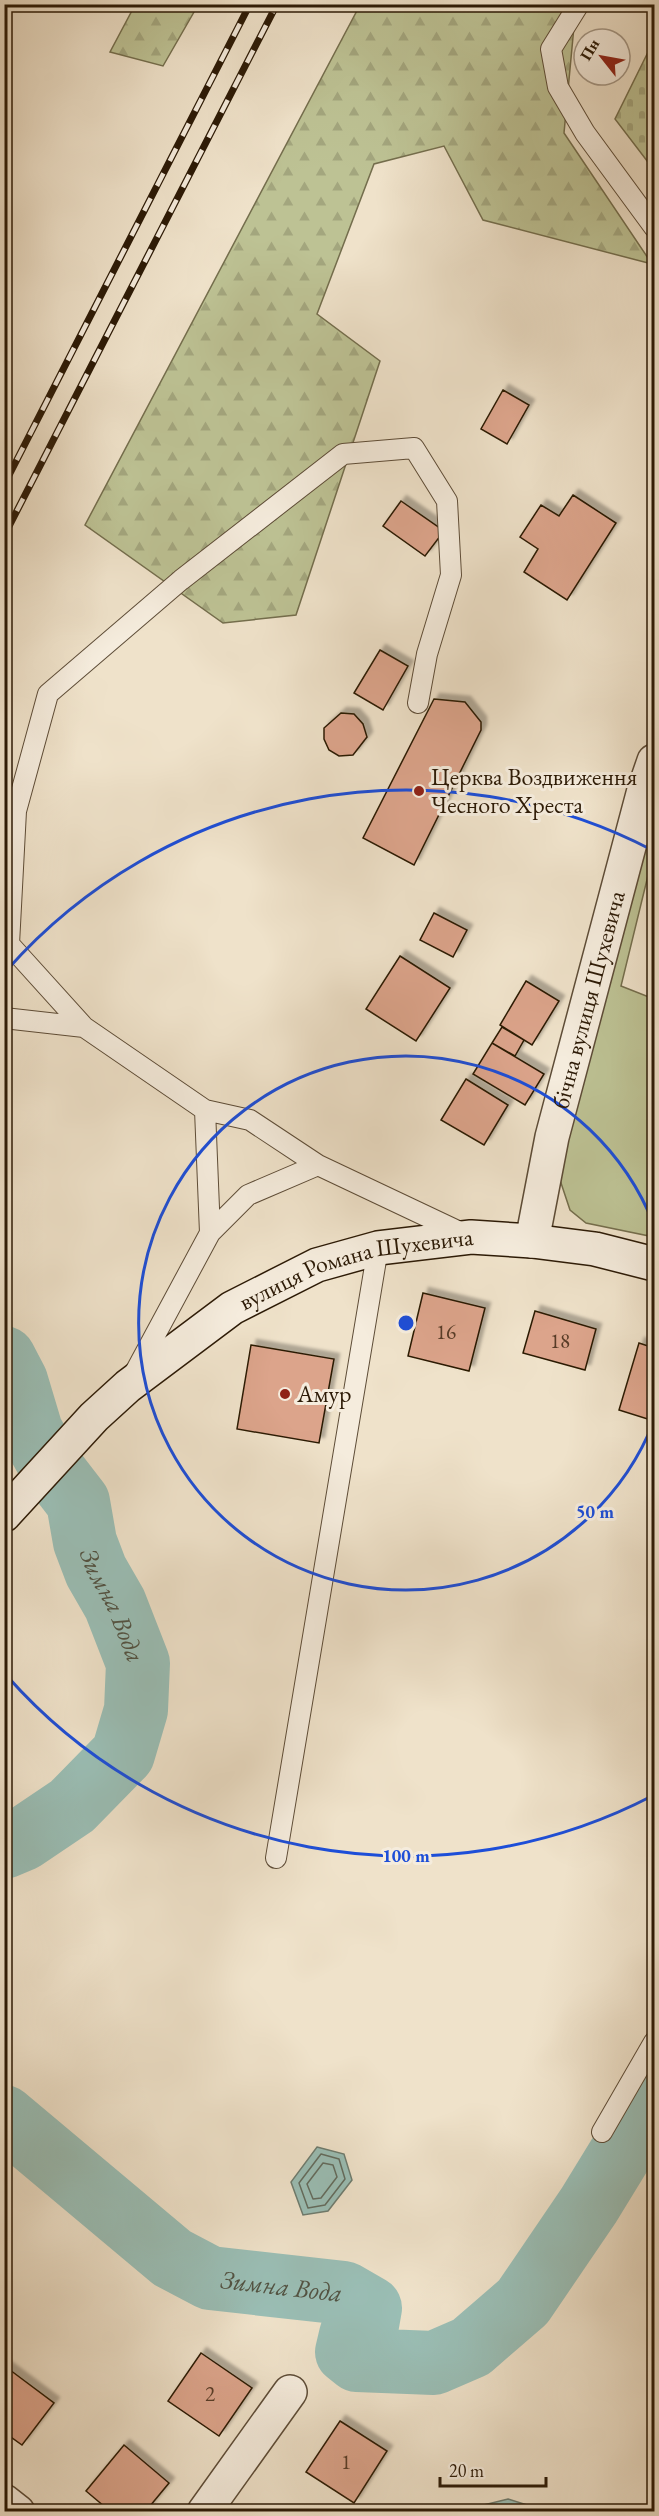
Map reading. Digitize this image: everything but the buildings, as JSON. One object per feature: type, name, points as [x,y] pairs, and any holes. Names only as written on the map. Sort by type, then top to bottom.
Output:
[{"type":"main road","name":"бічна вулиця Шухевича","points":[[532,1240],[552,1137],[644,790],[654,761]]},
{"type":"main road","name":"вулиця Романа Шухевича","points":[[9,1510],[94,1417],[128,1386],[232,1308],[317,1265],[378,1248],[471,1237],[532,1240],[595,1249],[654,1264]]},
{"type":"main road","points":[[204,2511],[290,2392]]},
{"type":"main road","points":[[4,2501],[18,2511]]},
{"type":"lane","points":[[579,4],[551,49],[558,87],[585,133],[654,227]]},
{"type":"lane","points":[[418,704],[427,654],[451,575],[447,501],[414,448],[343,454],[181,580],[48,694],[15,811],[9,944],[84,1027],[205,1110],[250,1120],[318,1166],[471,1237]]},
{"type":"lane","points":[[4,1018],[84,1027]]},
{"type":"lane","points":[[205,1110],[210,1233]]},
{"type":"lane","points":[[128,1386],[210,1233],[248,1195],[318,1166]]},
{"type":"lane","points":[[276,1858],[378,1248]]},
{"type":"lane","points":[[602,2132],[654,2042]]},
{"type":"green space","points":[[135,5],[198,5],[163,66],[110,52]]},
{"type":"green space","points":[[360,5],[576,5],[574,27],[572,27],[564,133],[652,264],[483,220],[444,146],[374,164],[317,314],[380,361],[296,615],[223,623],[85,525]]},
{"type":"green space","points":[[654,40],[654,170],[615,119]]},
{"type":"green space","points":[[654,794],[654,851],[621,986],[654,999],[654,1237],[586,1223],[570,1210],[559,1177]]},
{"type":"water","points":[[317,2147],[344,2154],[352,2180],[328,2211],[303,2215],[291,2182]]},
{"type":"water","points":[[508,2499],[546,2511],[459,2511]]},
{"type":"waterway","name":"Зимна Вода","points":[[4,1358],[16,1381],[31,1431],[51,1467],[78,1502],[85,1542],[96,1571],[115,1604],[138,1663],[136,1710],[123,1754],[72,1806],[23,1839],[4,1847]]},
{"type":"waterway","name":"Зимна Вода","points":[[4,2117],[172,2258],[210,2278],[344,2293],[370,2308],[367,2325],[351,2335],[347,2352],[357,2360],[434,2363],[471,2347],[523,2302],[589,2205],[654,2099]]},
{"type":"railway","points":[[4,485],[250,4]]},
{"type":"railway","points":[[4,536],[277,4]]},
{"type":"place","name":"Церква Воздвиження Чесного Хреста","points":[[419,791]]},
{"type":"place","name":"Амур","points":[[285,1394]]}]
